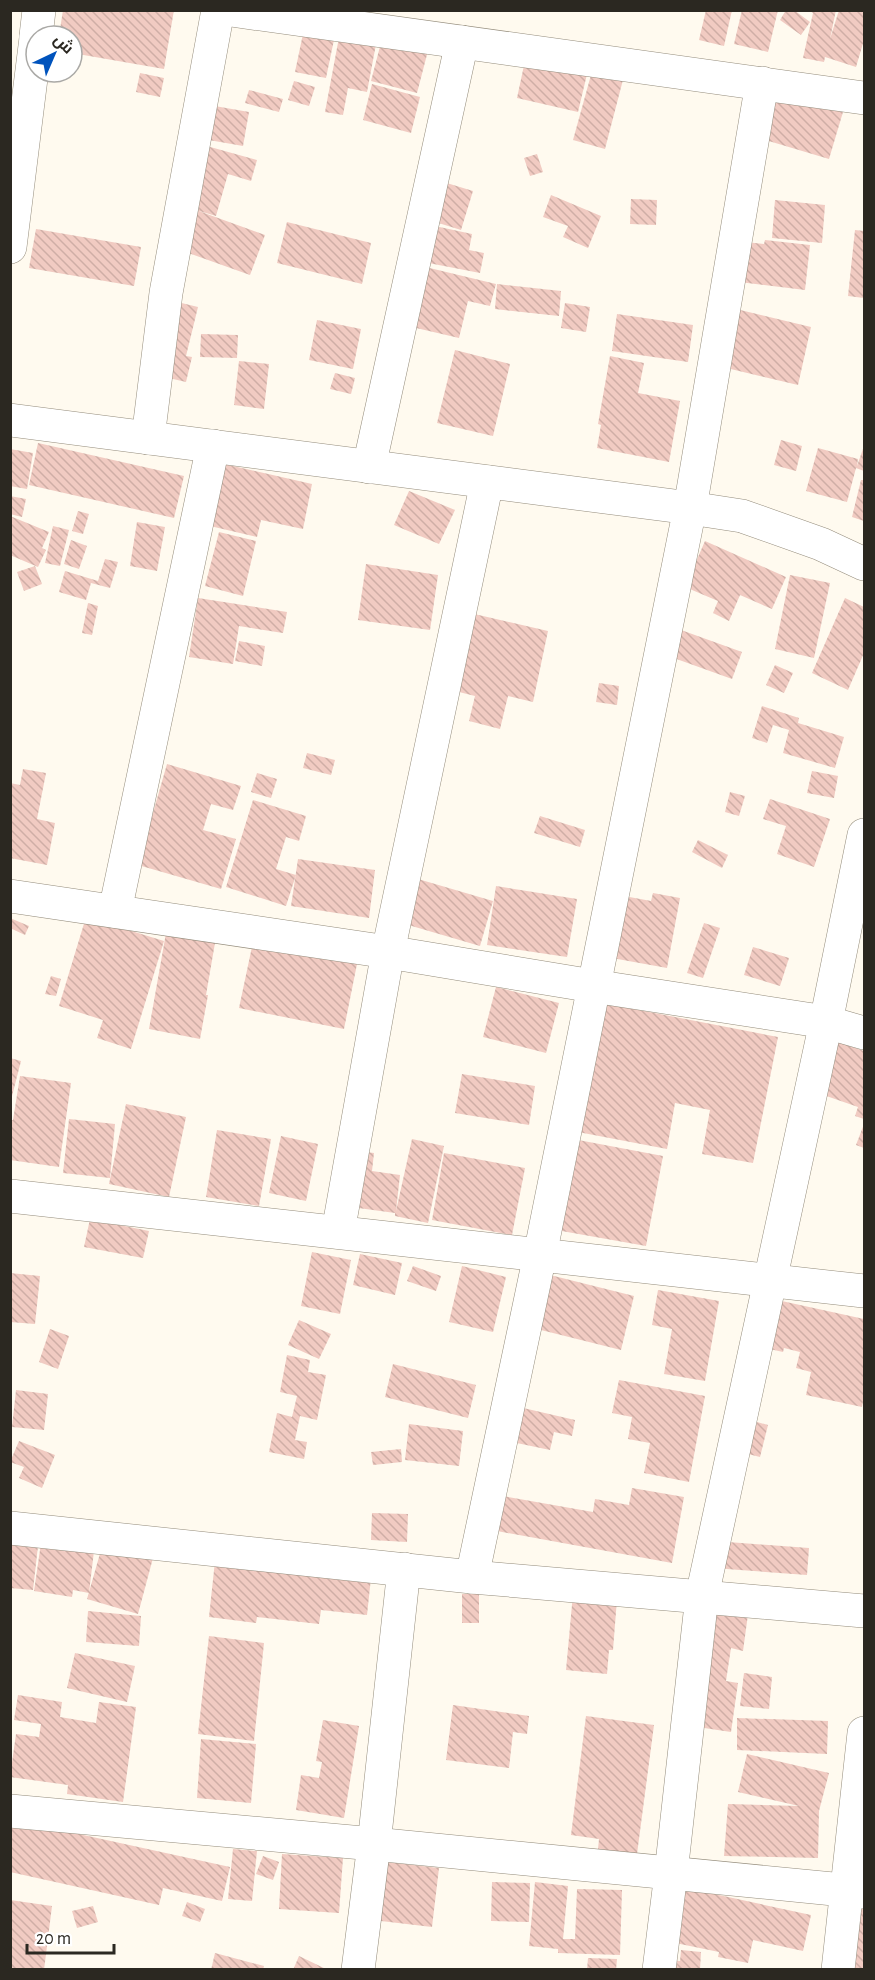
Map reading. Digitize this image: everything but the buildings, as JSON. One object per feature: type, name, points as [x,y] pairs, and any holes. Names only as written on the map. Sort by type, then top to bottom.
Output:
[{"type":"street","points":[[148,438],[166,293],[218,10]]},
{"type":"street","points":[[231,10],[864,98]]},
{"type":"street","points":[[369,467],[462,42]]},
{"type":"street","points":[[472,1576],[540,1255],[592,986],[690,508],[762,83]]},
{"type":"street","points":[[10,248],[30,84]]},
{"type":"street","points":[[10,420],[742,516],[821,544],[864,564]]},
{"type":"street","points":[[115,911],[213,446]]},
{"type":"street","points":[[338,1232],[388,952],[487,482]]},
{"type":"street","points":[[659,1970],[702,1596],[864,836]]},
{"type":"street","points":[[10,896],[388,952],[826,1022],[864,1033]]},
{"type":"street","points":[[10,1196],[864,1291]]},
{"type":"street","points":[[10,1528],[472,1576],[864,1611]]},
{"type":"street","points":[[358,1970],[375,1844],[404,1569]]},
{"type":"street","points":[[838,1970],[856,1892],[864,1733]]},
{"type":"street","points":[[10,1811],[375,1844],[856,1892]]}]
